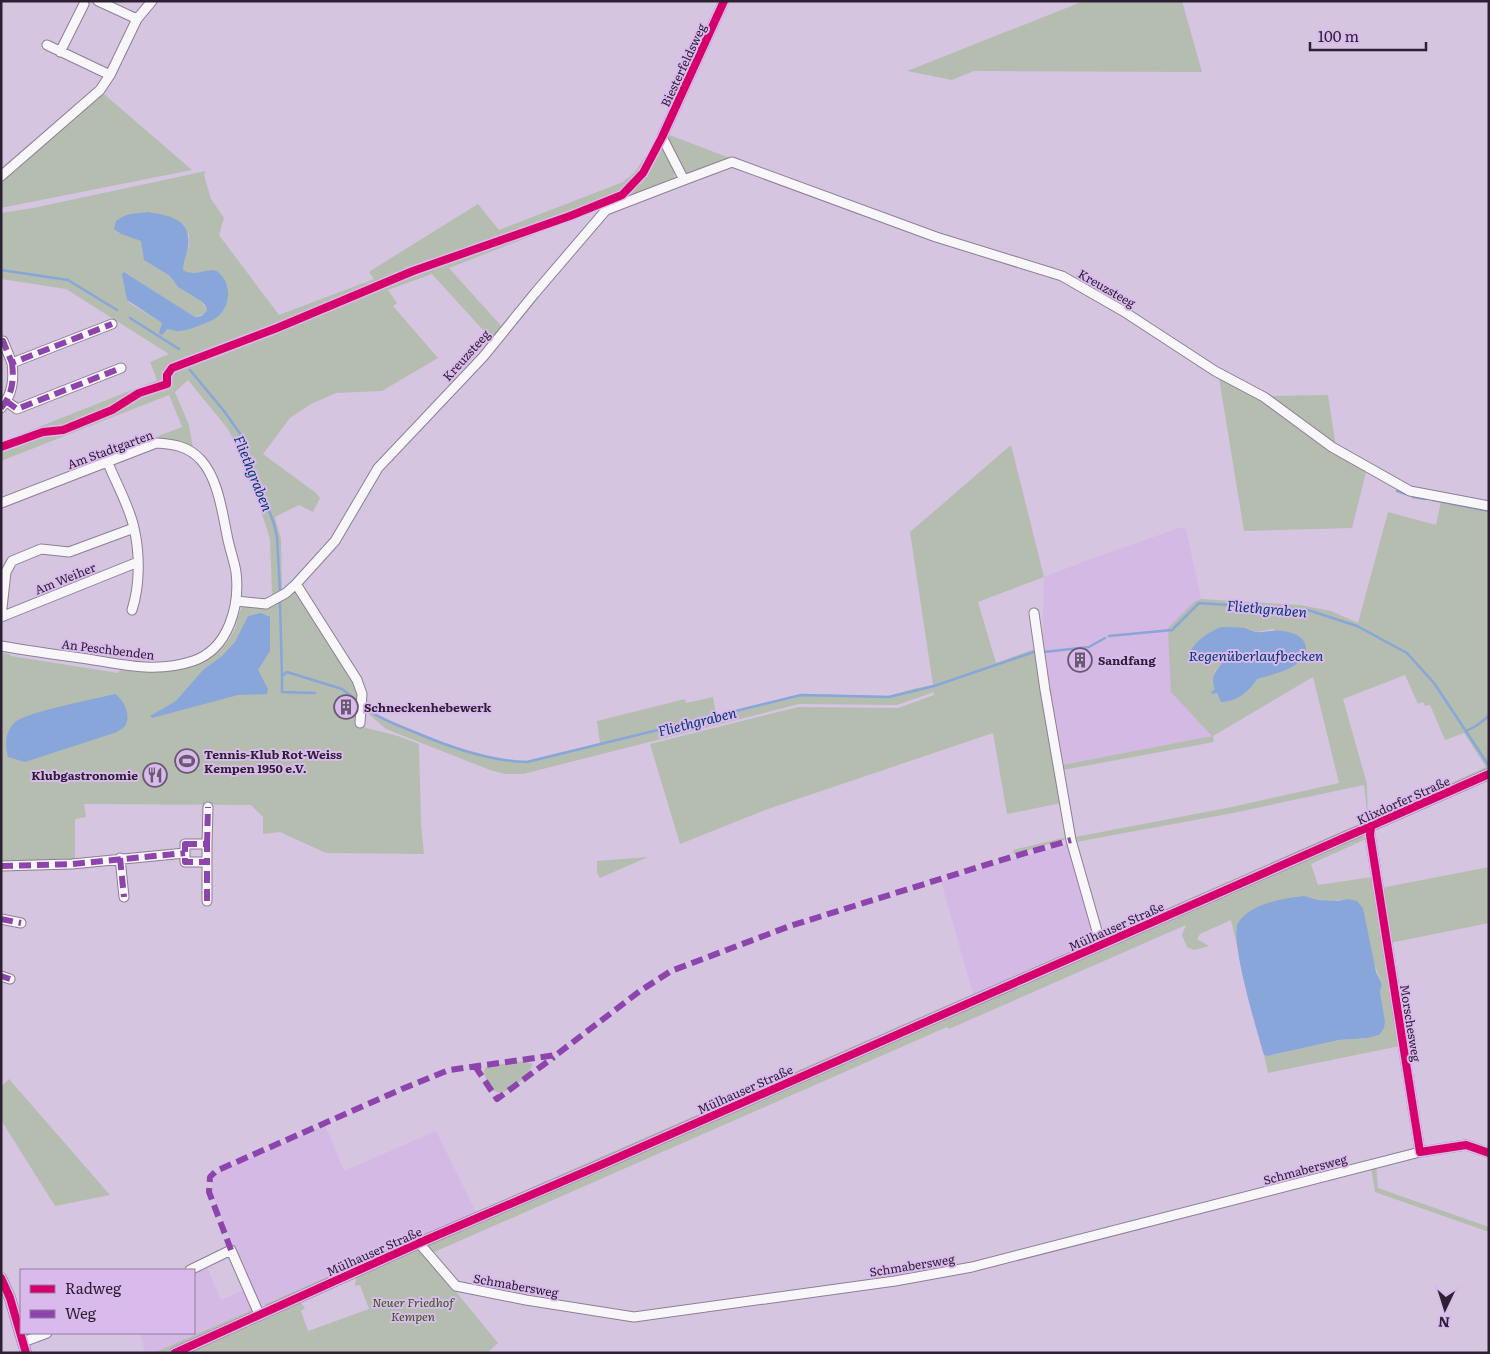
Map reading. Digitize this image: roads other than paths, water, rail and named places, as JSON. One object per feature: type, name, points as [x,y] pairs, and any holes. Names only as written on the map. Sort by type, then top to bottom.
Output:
[{"type":"street","points":[[98,1],[137,19]]},
{"type":"street","points":[[1,176],[100,90],[110,75],[137,19],[152,1]]},
{"type":"street","name":"Biesterfeldsweg","points":[[684,180],[662,137],[724,1]]},
{"type":"street","points":[[60,52],[84,4]]},
{"type":"street","points":[[47,45],[110,75]]},
{"type":"street","name":"Kreuzsteeg","points":[[236,601],[266,604],[286,594],[296,584],[335,541],[378,468],[483,357],[553,271],[606,210],[732,162],[936,237],[1062,276],[1123,311],[1215,371],[1264,397],[1332,447],[1410,491],[1489,506]]},
{"type":"street","points":[[12,362],[112,324]]},
{"type":"street","points":[[2,339],[12,362],[14,380],[4,404],[17,409],[121,368]]},
{"type":"street","name":"Am Stadtgarten","points":[[1,503],[156,443],[177,444],[201,460],[217,490],[236,572],[236,601]]},
{"type":"street","points":[[108,463],[134,528],[138,562],[138,593],[132,610]]},
{"type":"street","name":"Am Weiher","points":[[134,528],[69,552],[41,549],[12,561],[6,572],[1,617],[138,562]]},
{"type":"street","points":[[296,584],[357,680],[362,694],[360,723]]},
{"type":"street","name":"An Peschbenden","points":[[1,646],[139,667],[174,666],[196,660],[217,645],[231,622],[236,601]]},
{"type":"street","name":"Mülhauser Straße","points":[[1034,613],[1045,690],[1071,840],[1101,945]]},
{"type":"street","name":"Klixdorfer Straße","points":[[1325,847],[1489,774]]},
{"type":"street","points":[[207,901],[208,807]]},
{"type":"street","name":"Morschesweg","points":[[1370,827],[1420,1152]]},
{"type":"street","points":[[207,844],[185,844],[185,862],[207,862]]},
{"type":"street","name":"Mülhauser Straße","points":[[175,1353],[419,1243],[595,1168],[1325,847]]},
{"type":"street","points":[[1,866],[72,864],[185,853]]},
{"type":"street","points":[[120,858],[124,897]]},
{"type":"street","points":[[1,920],[21,923]]},
{"type":"street","points":[[1420,1152],[1466,1145],[1489,1153]]},
{"type":"street","name":"Schmabersweg","points":[[419,1243],[456,1286],[526,1300],[634,1317],[895,1281],[972,1268],[1420,1152]]},
{"type":"street","points":[[192,1269],[231,1250],[259,1314]]},
{"type":"street","points":[[1,1278],[10,1298],[20,1332]]},
{"type":"street","points":[[21,1334],[26,1353]]},
{"type":"street","points":[[23,1342],[44,1334]]},
{"type":"water","points":[[149,212],[172,217],[178,220],[187,230],[188,247],[183,270],[194,273],[212,270],[219,273],[223,278],[228,290],[227,303],[221,314],[216,318],[183,331],[168,329],[162,335],[159,333],[162,323],[127,300],[122,274],[124,272],[195,317],[199,317],[207,310],[201,301],[178,287],[170,276],[144,260],[141,241],[121,234],[114,229],[116,221],[124,216]]},
{"type":"water","points":[[261,613],[270,617],[270,651],[258,670],[268,689],[267,694],[238,695],[152,718],[150,716],[176,701],[203,670],[222,656],[235,642],[248,616]]},
{"type":"water","name":"Regenüberlaufbecken","points":[[1222,627],[1245,628],[1256,632],[1280,631],[1291,633],[1301,638],[1305,644],[1305,655],[1301,661],[1288,669],[1257,679],[1246,692],[1237,698],[1221,702],[1217,693],[1212,694],[1211,692],[1215,689],[1213,679],[1220,665],[1232,653],[1231,650],[1203,663],[1191,661],[1188,657],[1193,647],[1202,638]]},
{"type":"water","points":[[115,694],[123,703],[128,716],[125,725],[117,732],[25,762],[8,757],[7,736],[10,728],[19,719],[61,706]]},
{"type":"water","points":[[1304,896],[1319,900],[1338,901],[1348,899],[1357,901],[1363,908],[1376,972],[1382,984],[1380,992],[1385,1021],[1384,1028],[1379,1035],[1368,1038],[1339,1040],[1267,1056],[1264,1055],[1241,966],[1237,947],[1236,932],[1238,923],[1243,916],[1258,907],[1277,900]]},
{"type":"waterway","name":"Fliethgraben","points":[[1,270],[68,280],[117,310]]},
{"type":"waterway","name":"Fliethgraben","points":[[130,318],[179,349]]},
{"type":"waterway","name":"Fliethgraben","points":[[190,370],[241,435],[274,524],[277,537],[280,591]]},
{"type":"waterway","points":[[1397,491],[1406,494]]},
{"type":"waterway","points":[[1413,497],[1425,499]]},
{"type":"waterway","points":[[1433,500],[1489,511]]},
{"type":"waterway","name":"Fliethgraben","points":[[280,603],[282,676],[287,672],[342,689],[359,702]]},
{"type":"waterway","name":"Fliethgraben","points":[[1109,636],[1172,630],[1199,603],[1308,610],[1357,626],[1407,653],[1434,683],[1489,766]]},
{"type":"waterway","name":"Fliethgraben","points":[[1044,652],[1089,647],[1105,638]]},
{"type":"waterway","name":"Fliethgraben","points":[[365,708],[389,722],[455,748],[498,759],[527,762],[801,695],[889,697],[934,686],[1034,652]]},
{"type":"waterway","points":[[282,676],[282,692],[315,693]]},
{"type":"waterway","points":[[1466,731],[1489,716]]},
{"type":"place","name":"Sandfang","points":[[1080,660]]},
{"type":"place","name":"Schneckenhebewerk","points":[[346,707]]},
{"type":"place","name":"Tennis-Klub Rot-Weiss Kempen 1950 e.V.","points":[[187,761]]},
{"type":"place","name":"Klubgastronomie","points":[[155,775]]},
{"type":"park label","name":"Neuer Friedhof Kempen","points":[[413,1309]]}]
